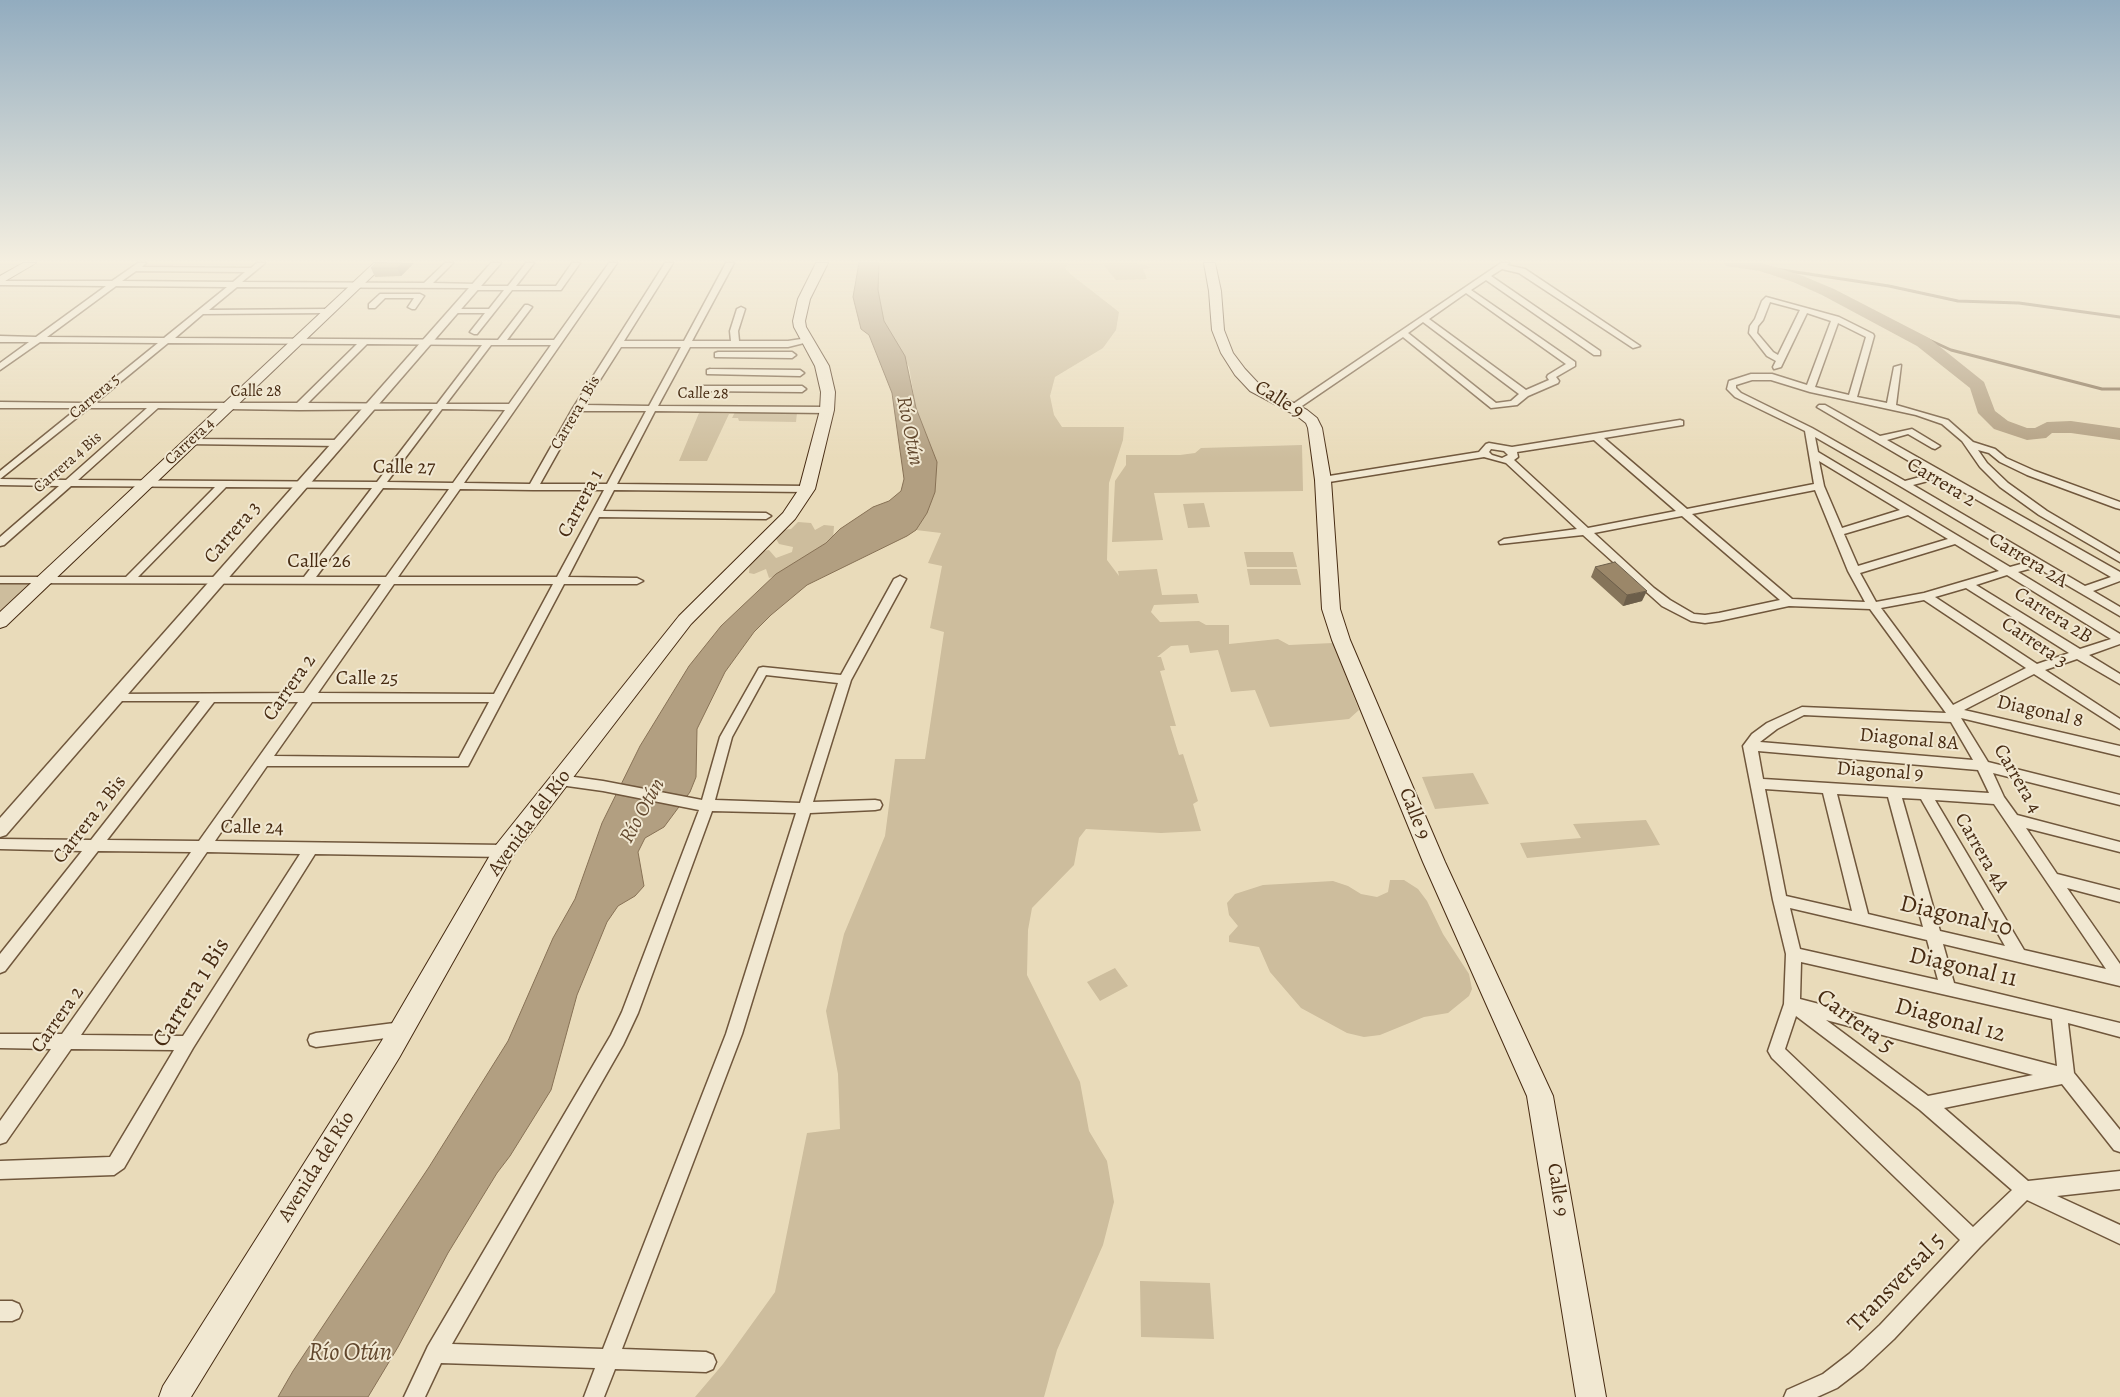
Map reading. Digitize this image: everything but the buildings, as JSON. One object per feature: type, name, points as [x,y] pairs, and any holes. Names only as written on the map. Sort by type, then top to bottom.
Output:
[{"type":"main road","name":"Carrera 4","points":[[0,622],[310,328]]},
{"type":"main road","name":"Avenida del Río","points":[[174,1397],[402,1029],[504,851],[685,620],[789,516],[806,489],[827,410],[826,377],[800,328]]},
{"type":"main road","name":"Calle 9","points":[[1218,328],[1227,353],[1240,372],[1255,388],[1312,421],[1315,428],[1323,480],[1328,598],[1341,640],[1434,862],[1516,1039],[1540,1096],[1592,1397]]},
{"type":"street","points":[[0,367],[54,328]]},
{"type":"street","name":"Carrera 5","points":[[0,476],[179,328]]},
{"type":"street","name":"Carrera 3","points":[[0,830],[439,328]]},
{"type":"street","points":[[474,332],[477,328]]},
{"type":"street","points":[[501,342],[512,328]]},
{"type":"street","name":"Carrera 2","points":[[0,1136],[567,328]]},
{"type":"street","name":"Carrera 1 Bis","points":[[533,487],[578,408],[628,328]]},
{"type":"street","name":"Carrera 1","points":[[264,761],[463,763],[696,328]]},
{"type":"street","points":[[735,328],[735,343]]},
{"type":"street","points":[[1292,408],[1410,328]]},
{"type":"street","points":[[1436,328],[1525,394]]},
{"type":"street","points":[[1403,333],[1494,406],[1514,403],[1525,394],[1555,381],[1551,377],[1572,364],[1521,328]]},
{"type":"street","points":[[1561,328],[1597,353]]},
{"type":"street","points":[[1609,328],[1636,346]]},
{"type":"street","points":[[1754,328],[1753,333],[1757,341],[1770,354],[1780,360]]},
{"type":"street","points":[[1795,328],[1772,377],[1810,389],[1919,413],[1945,422],[1970,444],[1983,465],[2004,485],[2042,513],[2120,559]]},
{"type":"street","points":[[1810,389],[1833,328]]},
{"type":"street","points":[[1852,399],[1870,336],[1854,328]]},
{"type":"street","points":[[0,339],[557,343]]},
{"type":"street","points":[[299,407],[365,341]]},
{"type":"street","points":[[618,344],[788,344],[808,341]]},
{"type":"street","points":[[307,581],[489,342]]},
{"type":"street","points":[[724,343],[698,399],[802,389]]},
{"type":"street","points":[[718,355],[792,355]]},
{"type":"street","points":[[1891,407],[1898,367]]},
{"type":"street","points":[[710,372],[800,373]]},
{"type":"street","name":"Carrera 2","points":[[1772,377],[1750,377],[1732,383],[1731,388],[1738,395],[1808,430],[1904,484],[2120,612]]},
{"type":"street","name":"Calle 28","points":[[578,408],[653,408],[698,399],[827,410]]},
{"type":"street","name":"Calle 28","points":[[0,405],[371,408],[511,407]]},
{"type":"street","name":"Carrera 4 Bis","points":[[0,543],[156,406]]},
{"type":"street","points":[[1822,407],[2120,577]]},
{"type":"street","points":[[1323,480],[1486,454],[1493,459],[1596,437],[1680,423]]},
{"type":"street","name":"Carrera 4","points":[[1808,430],[1819,486],[1854,571],[1873,606],[1953,715],[1983,766],[1998,799],[2120,978]]},
{"type":"street","points":[[1879,439],[1909,431],[1935,446]]},
{"type":"street","points":[[1596,437],[1789,602]]},
{"type":"street","points":[[190,442],[340,443]]},
{"type":"street","points":[[1970,444],[1992,451],[2003,460],[2031,473],[2120,506]]},
{"type":"street","name":"Carrera 2A","points":[[1813,453],[2120,640]]},
{"type":"street","points":[[1509,455],[1587,532],[1650,590],[1666,603],[1691,617],[1705,619],[1719,617],[1789,602],[1873,606],[1926,596],[2036,563]]},
{"type":"street","points":[[1904,484],[1941,474]]},
{"type":"street","name":"Calle 27","points":[[0,482],[806,489]]},
{"type":"street","points":[[129,580],[224,483]]},
{"type":"street","points":[[1504,542],[1587,532],[1682,511],[1819,486]]},
{"type":"street","points":[[1838,533],[1909,511]]},
{"type":"street","points":[[596,514],[766,516]]},
{"type":"street","points":[[1854,571],[1957,540]]},
{"type":"street","points":[[2083,591],[2120,577]]},
{"type":"street","points":[[594,1397],[734,1034],[845,680],[900,579]]},
{"type":"street","name":"Calle 26","points":[[0,580],[637,581]]},
{"type":"street","name":"Carrera 2B","points":[[1966,584],[2120,680]]},
{"type":"street","name":"Carrera 3","points":[[1926,596],[2120,726]]},
{"type":"street","points":[[1953,715],[2034,669],[2120,640]]},
{"type":"street","points":[[414,1397],[435,1353],[617,1040],[630,1013],[726,737],[763,671],[845,680]]},
{"type":"street","name":"Calle 25","points":[[116,697],[498,698]]},
{"type":"street","name":"Carrera 2 Bis","points":[[0,966],[210,698]]},
{"type":"street","name":"Diagonal 8","points":[[1750,746],[1757,737],[1772,726],[1802,711],[1953,715],[2120,751]]},
{"type":"street","name":"Carrera 5","points":[[1750,746],[1759,784],[1780,900],[1794,954],[1792,1004],[1926,1104],[2025,1190],[2120,1236]]},
{"type":"street","name":"Diagonal 8A","points":[[1750,746],[1983,766],[2120,800]]},
{"type":"street","points":[[560,780],[603,786],[701,805],[804,808],[875,805]]},
{"type":"street","name":"Diagonal 9","points":[[1759,784],[1924,796],[1998,799]]},
{"type":"street","points":[[1829,789],[1861,918]]},
{"type":"street","points":[[1894,793],[1948,989]]},
{"type":"street","name":"Carrera 4A","points":[[1924,796],[2019,956]]},
{"type":"street","points":[[2014,820],[2120,847]]},
{"type":"street","name":"Calle 24","points":[[0,844],[504,851]]},
{"type":"street","name":"Carrera 1 Bis","points":[[0,1170],[116,1164],[187,1043],[311,848]]},
{"type":"street","points":[[2051,878],[2120,896]]},
{"type":"street","name":"Diagonal 10","points":[[1780,900],[1861,918],[1933,937],[2120,978]]},
{"type":"street","name":"Diagonal 11","points":[[1794,954],[2059,1014],[2120,1030]]},
{"type":"street","points":[[1792,1004],[1777,1048],[1778,1054],[1973,1240]]},
{"type":"street","name":"Diagonal 12","points":[[1792,1004],[2066,1076]]},
{"type":"street","points":[[2059,1014],[2066,1076],[2120,1144]]},
{"type":"street","points":[[316,1040],[402,1029]]},
{"type":"street","points":[[0,1041],[187,1043]]},
{"type":"street","points":[[1926,1104],[2066,1076]]},
{"type":"street","points":[[2025,1190],[2120,1180]]},
{"type":"street","name":"Transversal 5","points":[[1794,1397],[1830,1381],[1856,1361],[1887,1332],[1973,1240],[2025,1190]]},
{"type":"street","points":[[435,1353],[706,1362]]},
{"type":"shaded area","points":[[888,328],[1116,328],[1103,348],[1055,377],[1050,396],[1054,415],[1062,427],[1124,427],[1123,440],[1109,483],[1107,560],[1119,576],[1118,571],[1157,569],[1162,595],[1197,594],[1199,603],[1154,605],[1151,612],[1160,622],[1199,621],[1206,625],[1229,625],[1229,644],[1278,639],[1289,645],[1333,643],[1359,710],[1349,719],[1270,727],[1255,690],[1231,692],[1218,650],[1190,653],[1188,645],[1171,646],[1157,657],[1161,657],[1165,670],[1160,671],[1176,726],[1170,726],[1179,755],[1183,754],[1198,801],[1193,804],[1201,831],[1161,833],[1086,829],[1079,838],[1074,865],[1032,908],[1028,930],[1027,975],[1080,1082],[1089,1131],[1107,1161],[1114,1202],[1103,1245],[1057,1350],[1044,1397],[695,1397],[723,1364],[775,1292],[807,1133],[840,1129],[838,1074],[826,1011],[844,934],[885,836],[895,759],[925,759],[944,632],[930,628],[942,566],[928,563],[941,533],[916,530],[927,513],[937,462],[916,408],[909,367]]},
{"type":"shaded area","points":[[735,412],[797,413],[796,422],[739,421],[738,418],[732,418]]},
{"type":"shaded area","points":[[699,413],[729,414],[707,461],[679,461]]},
{"type":"shaded area","points":[[1302,445],[1303,491],[1154,493],[1163,540],[1112,542],[1115,481],[1126,465],[1126,455],[1180,455],[1195,453],[1201,448]]},
{"type":"shaded area","points":[[1204,503],[1210,527],[1188,528],[1183,504]]},
{"type":"shaded area","points":[[798,522],[811,523],[815,530],[824,525],[834,526],[833,539],[775,576],[769,578],[766,569],[754,574],[749,573],[750,563],[763,551],[769,550],[776,558],[792,552],[793,547],[779,544],[775,537],[783,530],[791,529]]},
{"type":"shaded area","points":[[1244,552],[1293,552],[1297,567],[1247,567]]},
{"type":"shaded area","points":[[1247,569],[1297,569],[1301,585],[1250,585]]},
{"type":"shaded area","points":[[0,580],[44,580],[0,622]]},
{"type":"shaded area","points":[[1473,773],[1489,804],[1435,809],[1422,777]]},
{"type":"shaded area","points":[[1646,820],[1660,845],[1527,858],[1520,843],[1581,838],[1573,824]]},
{"type":"shaded area","points":[[1390,880],[1404,880],[1418,889],[1427,901],[1443,934],[1469,974],[1472,989],[1469,996],[1448,1013],[1424,1017],[1380,1035],[1364,1037],[1347,1033],[1301,1008],[1270,972],[1259,947],[1229,942],[1229,936],[1238,926],[1229,915],[1227,903],[1235,894],[1263,885],[1333,881],[1348,886],[1361,894],[1377,897],[1388,892]]},
{"type":"shaded area","points":[[1115,968],[1128,986],[1100,1001],[1087,982]]},
{"type":"shaded area","points":[[1140,1281],[1210,1283],[1214,1339],[1141,1337]]},
{"type":"water","name":"Río Otún","points":[[888,328],[905,356],[916,408],[937,462],[935,492],[927,513],[916,530],[907,536],[807,585],[754,632],[725,672],[697,729],[696,777],[690,792],[664,827],[645,838],[638,852],[644,886],[635,896],[618,906],[607,922],[577,995],[551,1090],[448,1253],[398,1347],[368,1397],[278,1397],[293,1371],[429,1167],[508,1041],[553,938],[575,899],[602,823],[640,746],[689,666],[721,626],[776,574],[826,543],[840,529],[873,507],[889,501],[901,491],[904,479],[892,393],[869,335],[861,329]]},
{"type":"waterway","points":[[1897,328],[1923,342],[1978,386],[1987,413],[2001,425],[2027,434],[2039,434],[2047,428],[2071,427],[2120,434]]},
{"type":"waterway","points":[[1905,332],[1916,334],[1951,350],[2102,389],[2120,389]]}]
